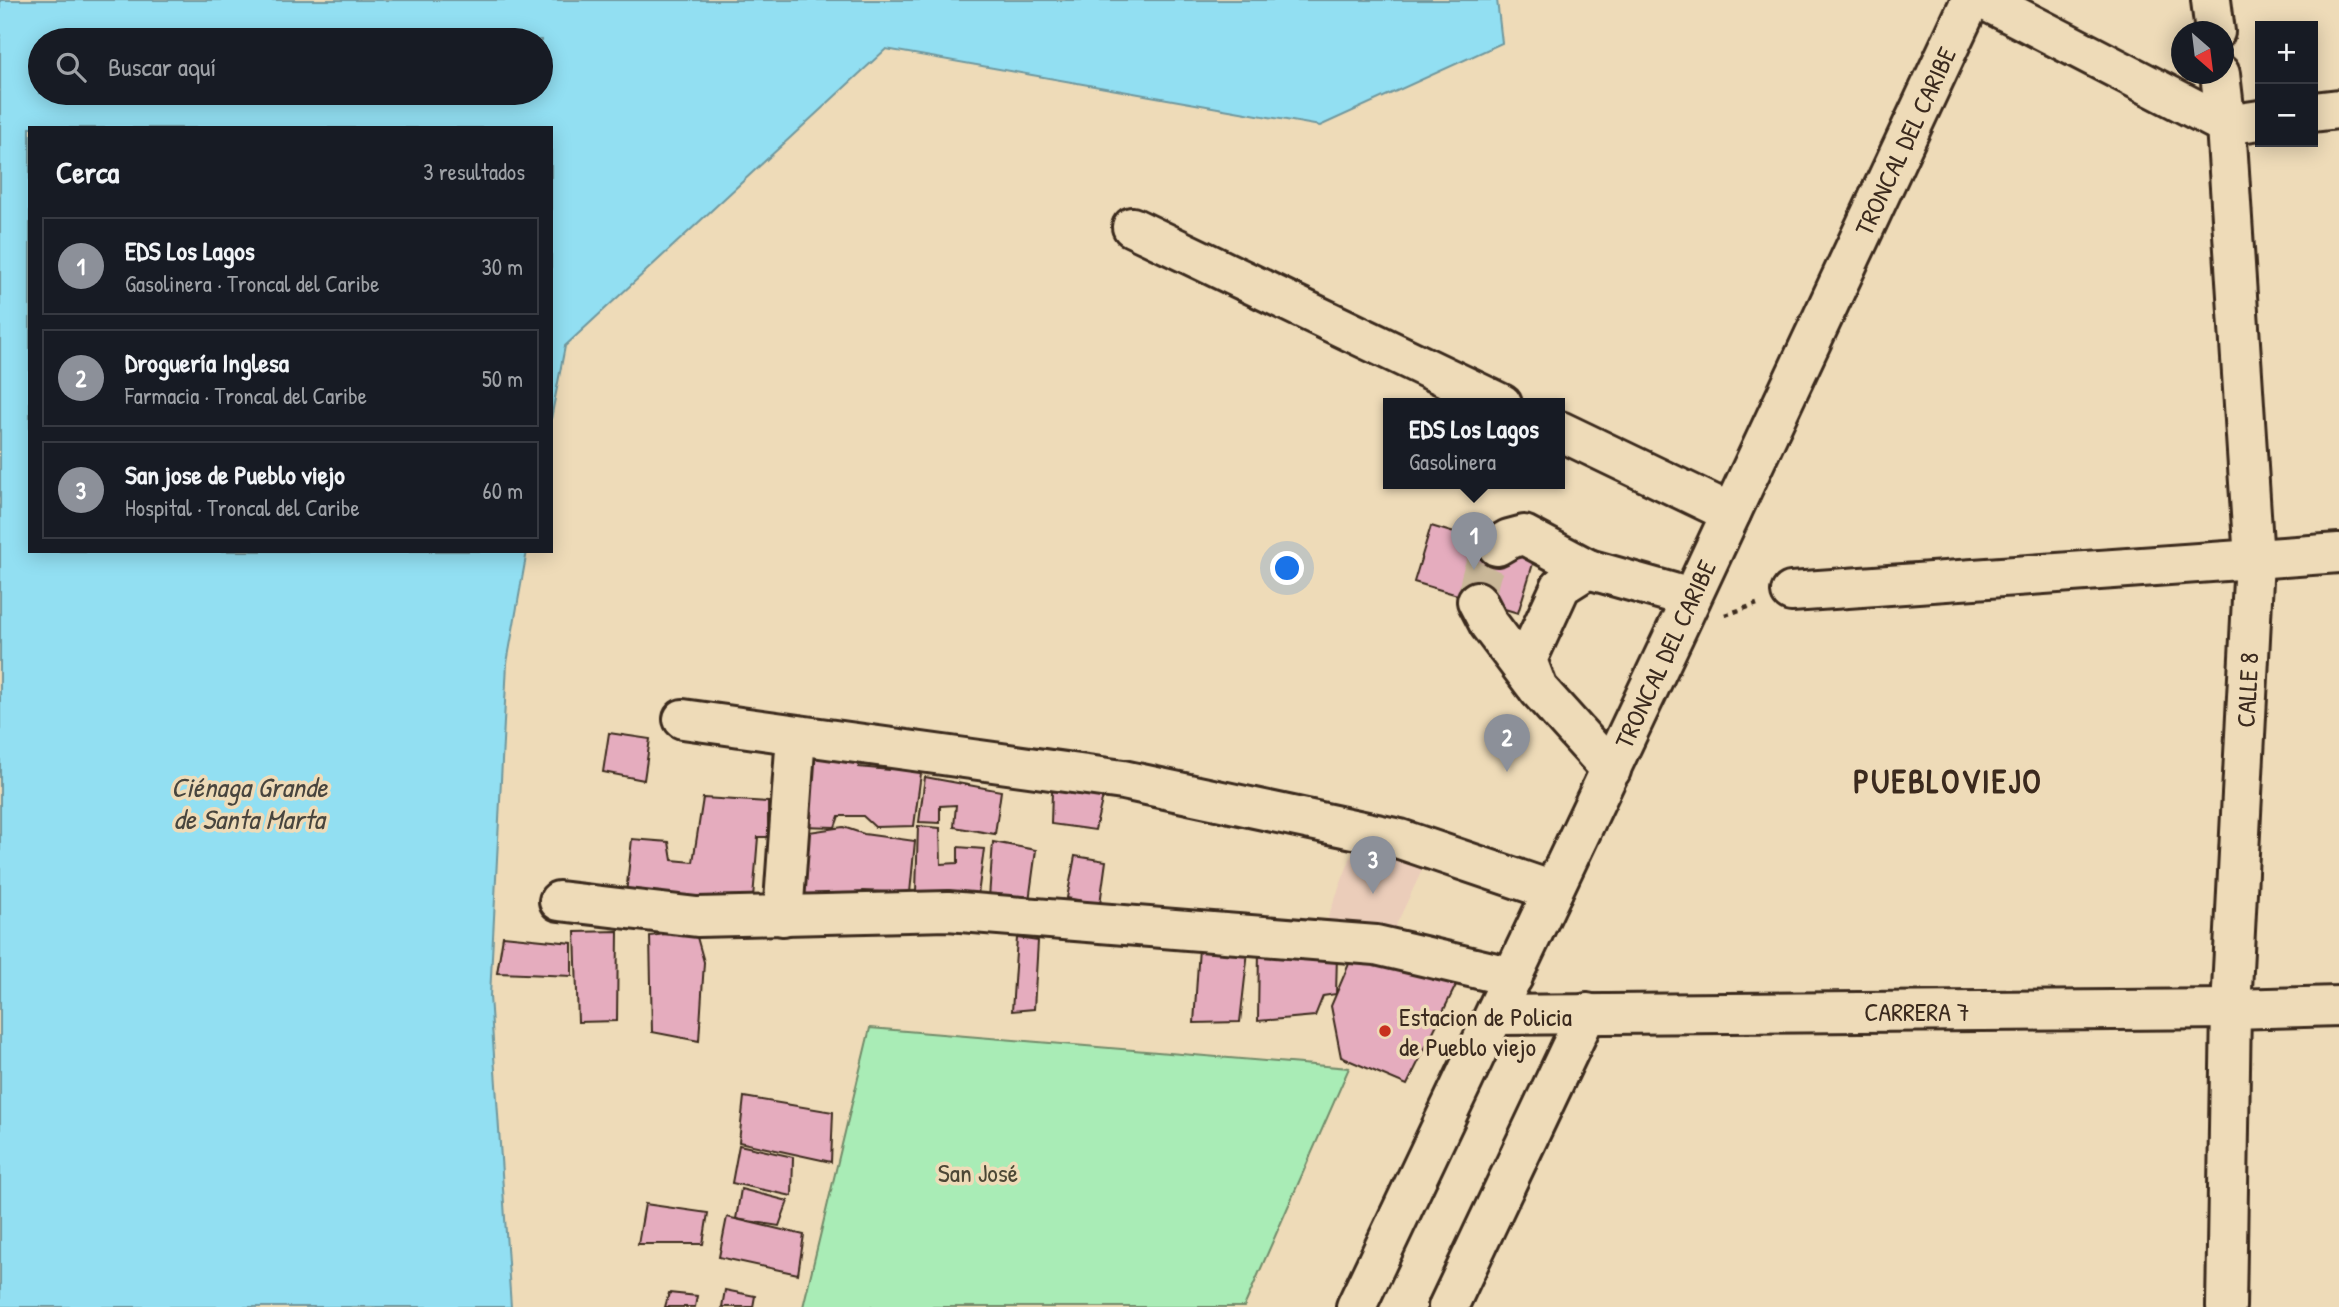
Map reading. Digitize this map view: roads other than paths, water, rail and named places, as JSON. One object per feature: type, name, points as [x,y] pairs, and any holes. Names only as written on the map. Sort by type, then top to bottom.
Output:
[{"type":"main road","name":"TRONCAL DEL CARIBE","points":[[1356,1307],[1675,634],[1971,0]]},
{"type":"main road","points":[[1984,0],[2243,122]]},
{"type":"main road","points":[[2211,0],[2214,21]]},
{"type":"main road","name":"CALLE 8","points":[[2225,84],[2243,122],[2253,560],[2231,1009],[2226,1307]]},
{"type":"main road","points":[[2318,111],[2339,109]]},
{"type":"main road","points":[[1132,227],[1489,398]]},
{"type":"main road","points":[[1565,433],[1731,513]]},
{"type":"main road","points":[[1497,546],[1509,539],[1524,536],[1588,569],[1691,598]]},
{"type":"main road","points":[[1791,592],[2339,553]]},
{"type":"main road","points":[[1538,689],[1527,660],[1561,586],[1588,569]]},
{"type":"main road","points":[[1476,601],[1489,624],[1538,689],[1611,770]]},
{"type":"main road","points":[[683,719],[1124,780],[1399,839],[1553,891]]},
{"type":"main road","points":[[783,916],[796,734]]},
{"type":"main road","points":[[559,901],[697,917],[948,911],[1376,944],[1513,976]]},
{"type":"main road","name":"CARRERA 7","points":[[1495,1015],[2339,1006]]},
{"type":"main road","points":[[1448,1307],[1587,1013]]},
{"type":"water","name":"Ciénaga Grande de Santa Marta","points":[[0,0],[1497,0],[1502,43],[1320,126],[886,49],[565,346],[553,409],[553,126],[28,126],[28,553],[527,553],[507,663],[490,996],[511,1307],[0,1307]]},
{"type":"tunnel","points":[[1477,601],[1482,572],[1497,546]]},
{"type":"place","name":"EDS Los Lagos","points":[[1474,570]]},
{"type":"place","name":"Droguería Inglesa","points":[[1507,772]]},
{"type":"place","name":"San jose de Pueblo viejo","points":[[1373,894]]},
{"type":"place","name":"Estacion de Policia de Pueblo viejo","points":[[1385,1031]]},
{"type":"district","name":"PUEBLOVIEJO","points":[[1948,781]]},
{"type":"park label","name":"San José","points":[[978,1172]]}]
